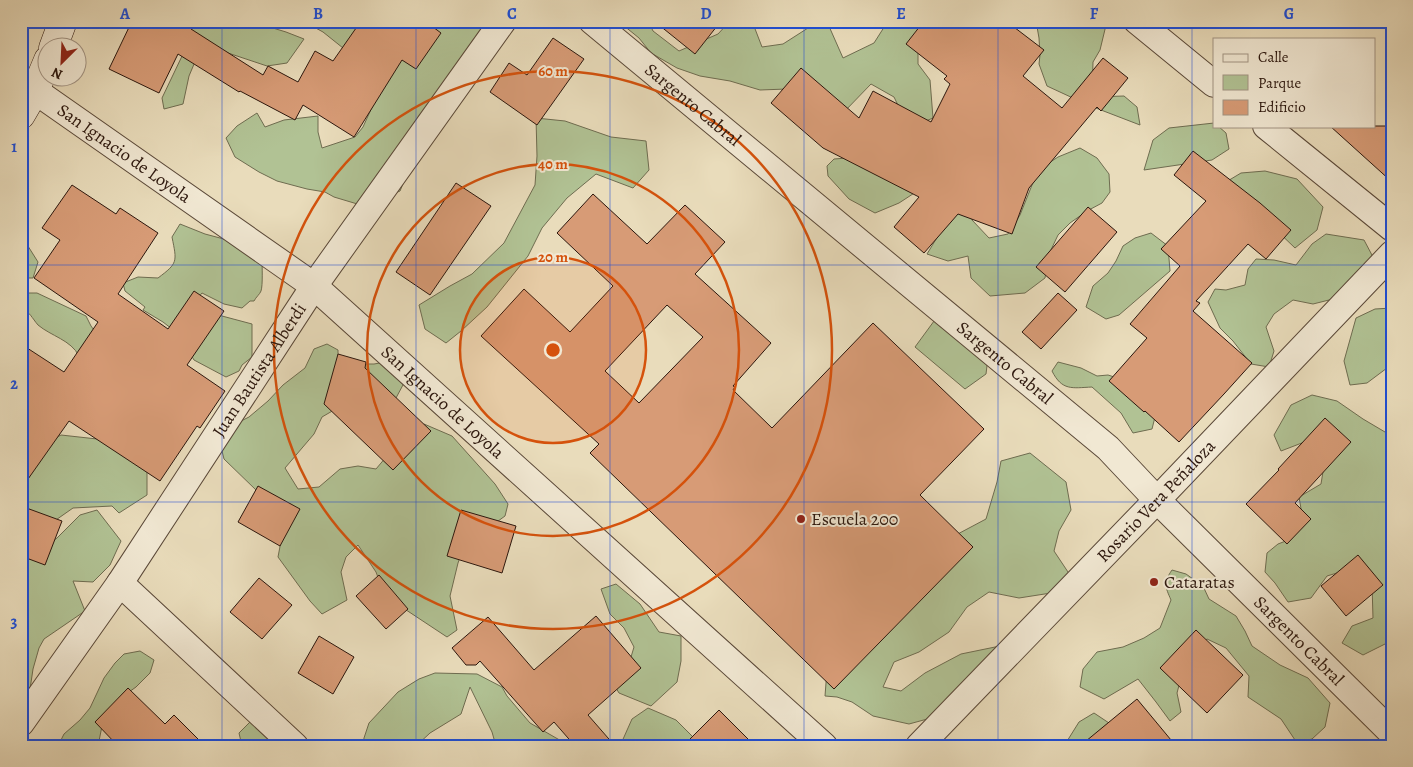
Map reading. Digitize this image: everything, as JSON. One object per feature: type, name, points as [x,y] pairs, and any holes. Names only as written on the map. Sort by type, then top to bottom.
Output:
[{"type":"main road","points":[[57,38],[63,21]]},
{"type":"main road","points":[[21,115],[28,86],[38,73]]},
{"type":"street","name":"Juan Bautista Alberdi","points":[[21,723],[120,583],[314,286],[503,21]]},
{"type":"street","name":"Sargento Cabral","points":[[592,21],[1108,448],[1157,500],[1392,733]]},
{"type":"street","points":[[1137,21],[1213,83]]},
{"type":"street","name":"San Ignacio de Loyola","points":[[28,86],[314,286],[824,746]]},
{"type":"street","points":[[1268,128],[1392,228]]},
{"type":"street","name":"Rosario Vera Peñaloza","points":[[919,746],[1392,254]]},
{"type":"street","points":[[120,583],[295,746]]},
{"type":"green space","points":[[188,21],[250,21],[304,39],[287,63],[267,66],[213,48],[197,57],[189,76],[183,104],[164,109],[162,98],[183,54]]},
{"type":"green space","points":[[303,21],[372,21],[376,49],[402,60],[418,57],[427,35],[430,21],[494,21],[410,167],[400,191],[364,206],[334,197],[325,192],[277,181],[235,157],[226,138],[237,126],[257,113],[265,127],[284,120],[318,116],[318,132],[322,148],[355,137],[363,127],[373,105],[358,60],[323,32]]},
{"type":"green space","points":[[618,21],[648,21],[653,31],[679,51],[718,34],[730,21],[752,21],[762,47],[783,44],[808,28],[828,24],[843,58],[874,43],[888,21],[931,21],[918,35],[918,64],[930,80],[933,118],[909,128],[894,97],[871,84],[843,113],[787,89],[760,90],[730,81],[700,76],[677,68],[651,53],[639,38]]},
{"type":"green space","points":[[1036,21],[1107,21],[1100,50],[1093,62],[1092,97],[1124,96],[1137,107],[1140,125],[1088,105],[1047,86],[1039,64],[1039,38]]},
{"type":"green space","points":[[536,118],[565,121],[611,137],[646,141],[649,170],[633,188],[596,174],[567,198],[542,228],[528,256],[487,307],[446,343],[425,329],[419,305],[472,274],[504,243],[535,185],[537,156]]},
{"type":"green space","points":[[1213,123],[1213,128],[1220,128],[1226,133],[1229,149],[1212,160],[1144,170],[1153,140],[1169,128]]},
{"type":"green space","points":[[1080,148],[1097,158],[1109,174],[1110,192],[1102,203],[1070,223],[1058,235],[1049,254],[1045,278],[1025,293],[990,296],[971,278],[968,256],[948,261],[927,254],[941,231],[971,199],[972,220],[989,238],[1008,234],[1020,215],[1038,170],[1058,157]]},
{"type":"green space","points":[[847,158],[922,188],[899,203],[875,213],[849,199],[828,176],[827,166],[834,159]]},
{"type":"green space","points":[[1265,171],[1297,179],[1323,207],[1317,230],[1295,248],[1272,226],[1216,188],[1241,173]]},
{"type":"green space","points":[[180,224],[205,234],[235,242],[262,257],[262,288],[254,301],[250,301],[242,308],[224,304],[202,293],[195,301],[222,316],[252,324],[252,357],[242,365],[239,371],[226,377],[194,360],[172,329],[143,310],[145,307],[125,291],[123,283],[138,277],[158,278],[173,265],[175,252],[172,237]]},
{"type":"green space","points":[[1151,233],[1168,246],[1170,271],[1119,315],[1106,319],[1086,307],[1093,286],[1108,273],[1123,246],[1135,238]]},
{"type":"green space","points":[[1326,234],[1364,240],[1373,257],[1333,299],[1313,304],[1293,300],[1274,314],[1266,327],[1274,351],[1269,367],[1251,364],[1220,328],[1208,302],[1215,289],[1226,290],[1245,285],[1248,269],[1256,259],[1274,260],[1296,265],[1312,244]]},
{"type":"green space","points":[[21,235],[38,262],[33,278],[21,278]]},
{"type":"green space","points":[[29,293],[37,293],[86,316],[96,333],[79,356],[71,346],[43,329],[29,313],[21,308],[21,297]]},
{"type":"green space","points":[[1392,308],[1392,367],[1387,368],[1367,383],[1350,385],[1344,361],[1356,318],[1375,309]]},
{"type":"green space","points":[[937,317],[989,349],[986,374],[965,389],[915,347]]},
{"type":"green space","points":[[327,344],[338,350],[338,364],[374,364],[391,361],[404,383],[396,398],[334,410],[322,417],[314,434],[285,468],[298,489],[319,487],[340,469],[358,466],[376,469],[392,450],[424,424],[452,436],[495,484],[508,504],[505,516],[467,538],[458,563],[450,596],[457,630],[447,637],[385,596],[376,572],[358,545],[346,557],[341,572],[347,600],[322,614],[310,601],[278,557],[282,536],[256,490],[224,459],[221,447],[237,423],[249,417],[283,385],[305,368],[314,349]]},
{"type":"green space","points":[[1058,362],[1081,368],[1097,376],[1108,375],[1133,383],[1155,417],[1152,429],[1133,433],[1121,413],[1092,387],[1073,388],[1064,385],[1052,371]]},
{"type":"green space","points":[[1312,395],[1337,401],[1385,432],[1392,427],[1392,638],[1385,644],[1363,655],[1342,643],[1352,626],[1373,618],[1372,584],[1350,569],[1327,576],[1311,598],[1288,602],[1265,572],[1267,553],[1278,544],[1291,539],[1304,526],[1299,497],[1321,484],[1326,453],[1307,441],[1281,451],[1274,435],[1291,405]]},
{"type":"green space","points":[[61,435],[106,440],[147,464],[147,495],[119,513],[112,506],[73,508],[53,522],[21,508],[21,449],[28,452]]},
{"type":"green space","points":[[1030,453],[1066,482],[1071,510],[1059,531],[1054,551],[1072,578],[1051,593],[1019,598],[989,592],[967,607],[949,632],[919,652],[894,662],[883,687],[901,691],[925,673],[961,654],[1000,646],[942,715],[909,724],[873,716],[852,702],[837,697],[825,696],[827,670],[954,536],[986,519],[1001,461]]},
{"type":"green space","points":[[97,510],[121,541],[110,565],[93,582],[73,581],[85,611],[44,639],[39,648],[33,669],[29,696],[21,711],[21,558],[38,552],[57,538],[80,515]]},
{"type":"green space","points":[[1172,570],[1186,574],[1203,586],[1209,599],[1236,616],[1252,646],[1280,665],[1308,678],[1330,703],[1325,727],[1312,739],[1297,743],[1281,719],[1248,697],[1249,676],[1226,648],[1207,639],[1191,652],[1183,670],[1177,693],[1181,712],[1170,721],[1138,679],[1104,699],[1080,687],[1083,669],[1097,652],[1123,647],[1144,638],[1160,628],[1171,600],[1166,585],[1167,578]]},
{"type":"green space","points":[[616,584],[640,604],[659,632],[681,636],[681,661],[677,682],[651,706],[619,693],[616,688],[634,647],[624,628],[610,614],[601,589]]},
{"type":"green space","points":[[140,651],[154,660],[150,673],[136,687],[115,702],[103,721],[98,746],[62,746],[60,742],[64,734],[90,708],[104,678],[115,663],[124,654]]},
{"type":"green space","points":[[435,673],[477,674],[502,687],[507,696],[530,723],[570,746],[496,746],[492,732],[470,687],[461,714],[430,733],[416,746],[363,746],[369,723],[398,692],[419,679]]},
{"type":"green space","points":[[648,708],[676,720],[697,741],[695,746],[620,746],[632,719]]},
{"type":"green space","points":[[1094,713],[1115,727],[1120,746],[1064,746],[1079,722]]},
{"type":"green space","points":[[250,722],[295,746],[242,746],[239,733]]},
{"type":"building","points":[[132,21],[195,21],[191,29],[263,75],[268,66],[298,82],[315,51],[333,61],[361,21],[425,21],[441,33],[416,69],[402,60],[354,137],[303,105],[295,120],[239,92],[178,54],[159,93],[109,69]]},
{"type":"building","points":[[654,21],[721,21],[695,54]]},
{"type":"building","points":[[924,21],[1006,21],[1044,50],[1023,76],[1062,108],[1103,58],[1128,78],[1101,111],[1097,107],[1029,188],[1012,234],[958,214],[924,253],[894,227],[919,197],[823,148],[771,103],[801,68],[859,118],[873,91],[931,122],[950,84],[944,79],[947,76],[906,44]]},
{"type":"building","points":[[553,38],[584,59],[537,125],[490,92],[509,63],[527,75]]},
{"type":"building","points":[[1392,126],[1392,182],[1332,128]]},
{"type":"building","points":[[1193,151],[1260,203],[1291,230],[1266,259],[1248,244],[1196,301],[1200,303],[1193,311],[1252,363],[1179,442],[1109,381],[1147,338],[1130,324],[1180,266],[1161,249],[1206,201],[1174,175]]},
{"type":"building","points":[[456,183],[491,206],[430,295],[396,272]]},
{"type":"building","points":[[72,185],[116,214],[120,208],[158,233],[118,294],[168,329],[194,291],[224,311],[187,365],[225,391],[200,428],[197,426],[160,481],[69,421],[21,489],[21,344],[64,372],[98,322],[34,278],[60,240],[42,228]]},
{"type":"building","points":[[593,194],[647,244],[685,205],[725,242],[695,274],[771,343],[733,386],[735,387],[733,390],[772,428],[873,323],[984,429],[920,495],[973,547],[834,689],[590,453],[599,444],[481,336],[524,289],[570,332],[613,286],[557,233]],"holes":[[[667,305],[703,337],[639,403],[605,371]]]},
{"type":"building","points":[[1088,207],[1117,232],[1065,292],[1036,267]]},
{"type":"building","points":[[1058,293],[1077,310],[1041,349],[1022,332]]},
{"type":"building","points":[[338,354],[366,362],[365,368],[431,431],[393,470],[324,404]]},
{"type":"building","points":[[1325,418],[1351,442],[1295,503],[1311,519],[1287,544],[1246,504]]},
{"type":"building","points":[[258,486],[300,509],[280,546],[238,522]]},
{"type":"building","points":[[21,506],[62,521],[45,565],[21,556]]},
{"type":"building","points":[[461,510],[516,526],[502,573],[447,556]]},
{"type":"building","points":[[1358,555],[1383,585],[1346,616],[1321,586]]},
{"type":"building","points":[[379,575],[408,609],[386,629],[356,596]]},
{"type":"building","points":[[259,578],[292,605],[262,639],[230,612]]},
{"type":"building","points":[[596,616],[641,668],[588,715],[615,746],[575,746],[554,722],[543,732],[480,661],[476,665],[466,665],[452,648],[488,617],[534,670]]},
{"type":"building","points":[[1196,630],[1243,675],[1207,713],[1160,668]]},
{"type":"building","points":[[319,636],[354,657],[333,694],[298,673]]},
{"type":"building","points":[[128,688],[165,724],[174,715],[205,746],[118,746],[95,722]]},
{"type":"building","points":[[1137,699],[1176,746],[1080,746]]},
{"type":"building","points":[[719,710],[755,746],[683,746]]},
{"type":"place","name":"Escuela 200","points":[[801,519]]},
{"type":"place","name":"Cataratas","points":[[1154,582]]}]
